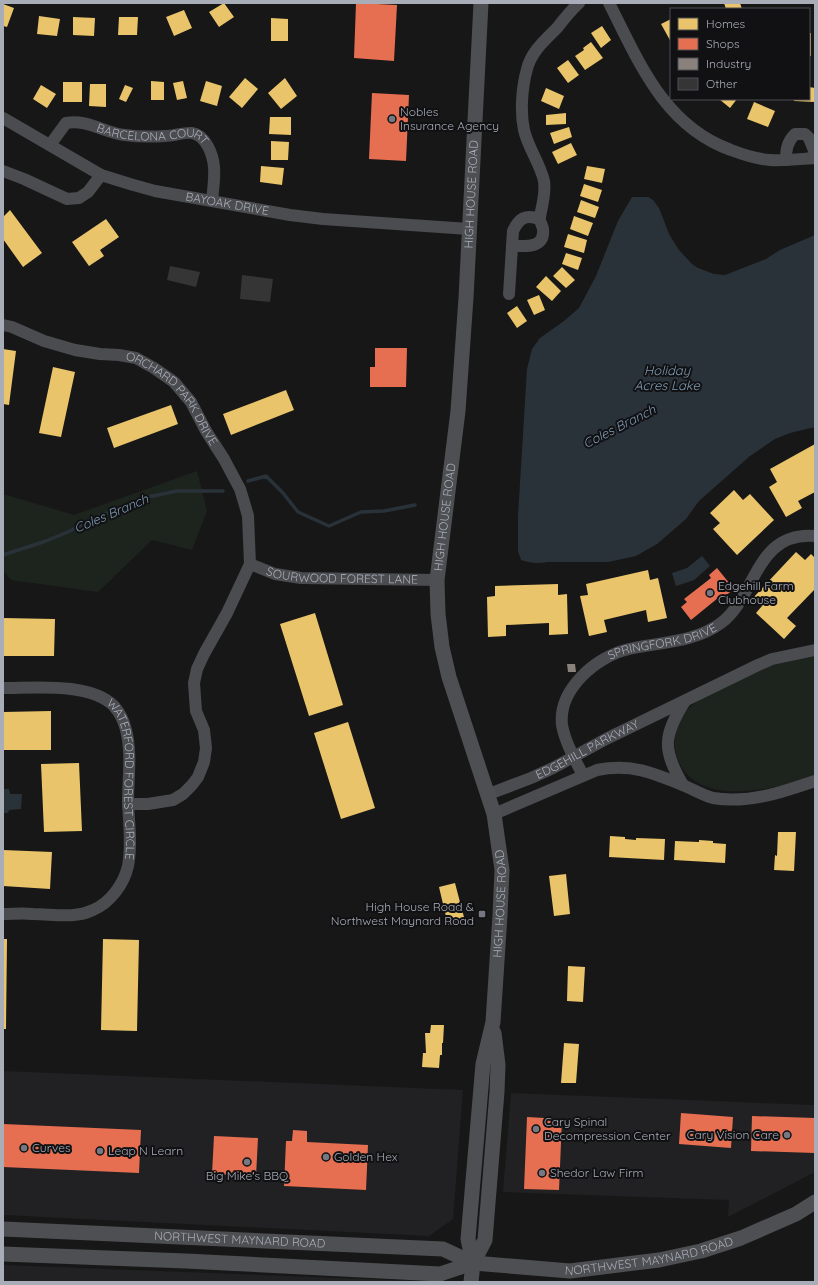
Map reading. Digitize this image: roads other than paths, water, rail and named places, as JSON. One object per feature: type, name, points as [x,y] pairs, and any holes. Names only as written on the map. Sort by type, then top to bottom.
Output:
[{"type":"main road","name":"HIGH HOUSE ROAD","points":[[471,1282],[473,1263],[468,1239],[483,1064],[493,1022],[502,870],[494,814],[489,794],[450,677],[442,647],[438,614],[437,580],[458,411],[466,298],[481,3]]},
{"type":"main road","name":"NORTHWEST MAYNARD ROAD","points":[[3,1229],[443,1249],[473,1263],[570,1271],[659,1260],[702,1251],[741,1238],[796,1214],[815,1202]]},
{"type":"main road","name":"NORTHWEST MAYNARD ROAD","points":[[3,1254],[186,1261],[440,1274],[473,1263]]},
{"type":"street","points":[[512,246],[531,246],[539,242],[543,228],[539,219],[544,198],[544,182],[527,140],[522,121],[523,96],[527,68],[537,48],[580,3]]},
{"type":"street","points":[[608,3],[652,85],[670,108],[693,130],[715,144],[743,155],[763,159],[786,160],[815,158]]},
{"type":"street","name":"BAYOAK DRIVE","points":[[3,118],[101,174],[155,191],[323,219],[469,229]]},
{"type":"street","name":"BARCELONA COURT","points":[[50,145],[66,123],[72,122],[95,125],[120,134],[136,136],[151,137],[193,133],[205,141],[211,152],[214,167],[212,201]]},
{"type":"street","points":[[786,160],[786,148],[790,139],[795,134],[805,134],[809,138],[815,153]]},
{"type":"street","points":[[3,171],[67,199],[80,198],[88,192],[101,174]]},
{"type":"street","points":[[509,294],[513,231],[516,224],[526,217],[532,216],[539,219]]},
{"type":"street","name":"ORCHARD PARK DRIVE","points":[[3,325],[12,327],[44,341],[75,350],[136,358],[174,382],[191,402],[240,489],[248,516],[250,564]]},
{"type":"street","name":"SPRINGFORK DRIVE","points":[[583,775],[562,727],[562,717],[566,700],[572,689],[588,670],[602,660],[627,650],[690,638],[703,634],[715,627],[737,606],[761,563],[777,546],[800,536],[815,536]]},
{"type":"street","points":[[128,804],[148,804],[173,800],[183,794],[198,777],[204,762],[206,748],[204,730],[196,710],[194,695],[194,683],[197,669],[227,613],[250,564]]},
{"type":"street","name":"SOURWOOD FOREST LANE","points":[[250,564],[275,574],[301,578],[437,580]]},
{"type":"street","name":"EDGEHILL PARKWAY","points":[[489,794],[531,778],[772,659],[815,650]]},
{"type":"street","name":"WATERFORD FOREST CIRCLE","points":[[3,688],[69,688],[101,697],[114,706],[124,720],[128,737],[128,804],[130,832],[128,866],[122,882],[104,903],[93,910],[76,916],[3,914]]},
{"type":"street","points":[[683,785],[669,757],[668,744],[669,732],[673,721],[685,701]]},
{"type":"street","name":"EDGEHILL PARKWAY","points":[[494,814],[583,775],[596,770],[611,767],[626,767],[645,771],[712,797],[728,799],[763,796],[783,792],[815,781]]},
{"type":"water","name":"Holiday Acres Lake","points":[[632,197],[648,197],[653,200],[659,208],[669,234],[679,250],[692,264],[714,274],[725,275],[766,259],[780,250],[815,235],[815,427],[790,433],[775,439],[750,456],[699,501],[686,519],[657,544],[636,556],[608,562],[537,563],[524,561],[521,560],[518,551],[518,516],[527,369],[532,349],[540,338],[579,308],[596,276],[618,221]]},
{"type":"water","points":[[702,556],[710,566],[694,580],[676,586],[672,573],[687,568]]},
{"type":"water","points":[[3,789],[9,789],[10,794],[22,794],[21,809],[9,810],[8,813],[3,813]]},
{"type":"waterway","name":"Coles Branch","points":[[248,481],[266,476],[283,493],[298,512],[329,526],[361,512],[384,511],[415,505]]},
{"type":"waterway","name":"Coles Branch","points":[[3,555],[46,541],[95,518],[148,497],[177,491],[223,491]]},
{"type":"place","name":"Nobles Insurance Agency","points":[[392,119]]},
{"type":"place","name":"Edgehill Farm Clubhouse","points":[[710,593]]},
{"type":"place","name":"High House Road & Northwest Maynard Road","points":[[482,914]]},
{"type":"place","name":"Cary Spinal Decompression Center","points":[[536,1129]]},
{"type":"place","name":"Cary Vision Care","points":[[787,1135]]},
{"type":"place","name":"Curves","points":[[24,1148]]},
{"type":"place","name":"Leap N Learn","points":[[100,1151]]},
{"type":"place","name":"Golden Hex","points":[[326,1157]]},
{"type":"place","name":"Big Mike's BBQ","points":[[247,1162]]},
{"type":"place","name":"Shedor Law Firm","points":[[542,1173]]}]
